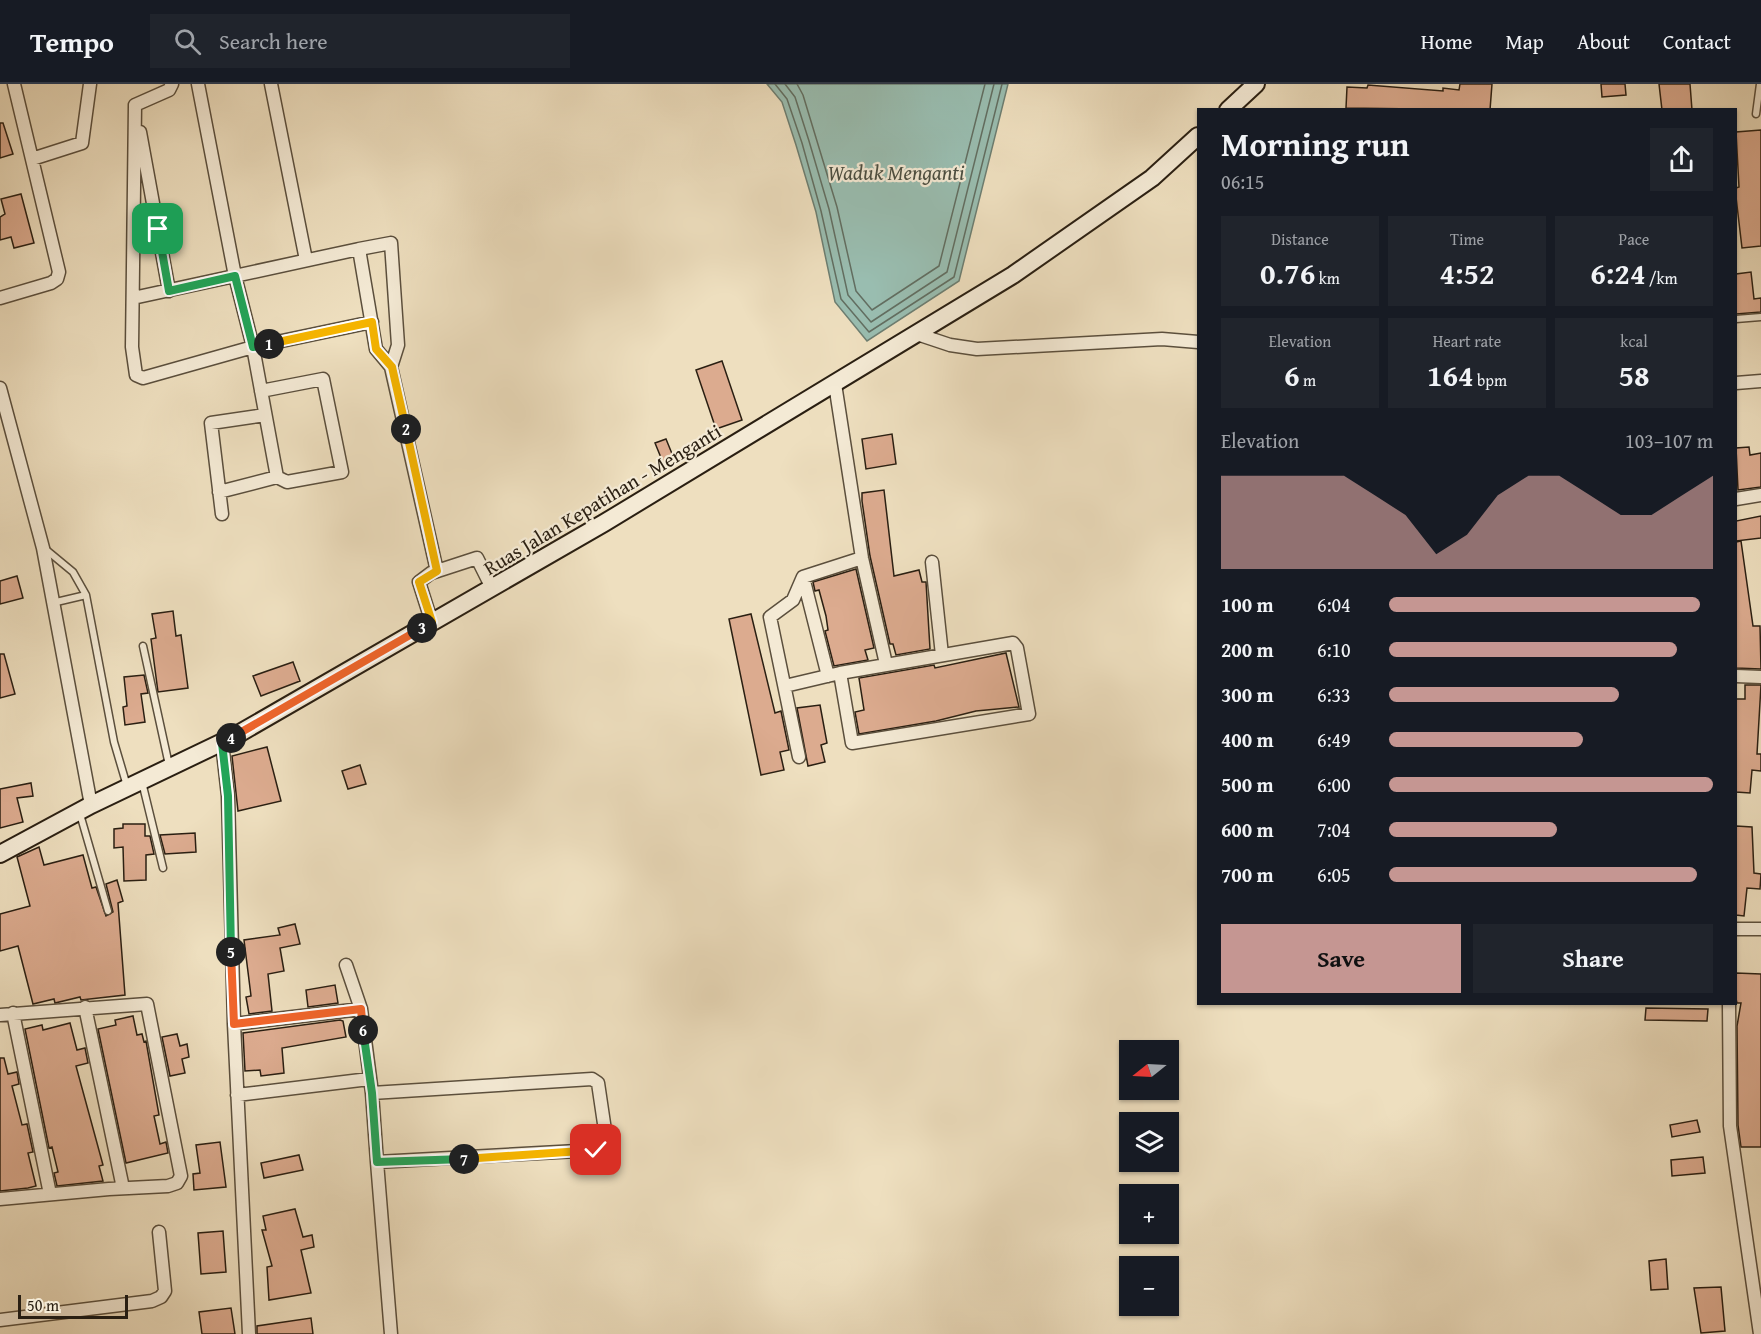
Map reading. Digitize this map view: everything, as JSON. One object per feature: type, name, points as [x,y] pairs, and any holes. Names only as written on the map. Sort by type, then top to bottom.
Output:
[{"type":"main road","points":[[1230,108],[1256,84]]},
{"type":"main road","name":"Ruas Jalan Kepatihan - Menganti","points":[[0,854],[85,808],[222,743],[492,588],[835,384],[1013,275],[1152,178],[1197,137]]},
{"type":"street","points":[[0,298],[57,279],[58,272],[14,84]]},
{"type":"street","points":[[32,159],[82,143],[90,84]]},
{"type":"street","points":[[135,105],[169,90],[172,84]]},
{"type":"street","points":[[198,84],[235,276],[253,347],[277,477]]},
{"type":"street","points":[[271,84],[306,260]]},
{"type":"street","points":[[135,105],[169,291]]},
{"type":"street","points":[[135,105],[133,356],[136,375],[143,378],[253,347],[372,322]]},
{"type":"street","points":[[133,298],[391,243],[398,345],[392,367],[437,571]]},
{"type":"street","points":[[359,249],[376,349],[392,367]]},
{"type":"street","points":[[916,334],[950,345],[977,349],[1162,339],[1197,342]]},
{"type":"street","points":[[219,492],[277,477],[287,482],[342,472],[323,379],[261,392]]},
{"type":"street","points":[[1737,382],[1761,381]]},
{"type":"street","points":[[835,384],[862,558],[886,664]]},
{"type":"street","points":[[0,388],[43,548],[85,808]]},
{"type":"street","points":[[222,514],[212,423],[265,415]]},
{"type":"street","points":[[1737,499],[1761,495]]},
{"type":"street","points":[[432,622],[419,582],[437,571],[477,558],[492,588]]},
{"type":"street","points":[[799,757],[770,616],[793,600],[803,577],[862,558]]},
{"type":"street","points":[[932,562],[942,655]]},
{"type":"street","points":[[785,686],[834,674],[886,664],[1016,645],[1029,714],[852,743],[834,674],[803,577]]},
{"type":"street","points":[[1737,676],[1761,677]]},
{"type":"street","points":[[222,743],[228,796],[234,1024],[249,1334]]},
{"type":"street","points":[[1737,929],[1761,929]]},
{"type":"street","points":[[346,965],[361,1009],[372,1093],[391,1334]]},
{"type":"street","points":[[0,1199],[168,1186],[177,1183],[181,1176],[149,1007],[143,1003],[6,1014],[50,1194]]},
{"type":"street","points":[[1729,1005],[1730,1126],[1760,1334]]},
{"type":"street","points":[[85,1007],[123,1188]]},
{"type":"street","points":[[234,1024],[361,1009]]},
{"type":"street","points":[[237,1095],[369,1079]]},
{"type":"street","points":[[372,1093],[592,1079],[598,1083],[606,1137],[596,1150],[377,1162]]},
{"type":"street","points":[[0,1320],[152,1301],[161,1297],[165,1291],[159,1232]]},
{"type":"lane","points":[[1756,114],[1760,84]]},
{"type":"lane","points":[[1737,319],[1761,317]]},
{"type":"lane","points":[[43,548],[73,572],[86,595],[114,742],[134,785],[164,868]]},
{"type":"lane","points":[[51,603],[86,595]]},
{"type":"lane","points":[[143,645],[170,768]]},
{"type":"lane","points":[[85,808],[108,911]]},
{"type":"water","name":"Waduk Menganti","points":[[767,84],[1008,84],[959,281],[867,341],[835,302],[816,212],[796,145],[782,102]]},
{"type":"building","points":[[1460,84],[1492,84],[1490,108],[1346,108],[1347,87],[1367,88],[1368,85],[1443,91],[1443,88],[1459,90]]},
{"type":"building","points":[[1601,84],[1625,84],[1626,95],[1602,97]]},
{"type":"building","points":[[1659,84],[1690,84],[1692,108],[1662,108]]},
{"type":"building","points":[[0,123],[3,123],[13,154],[0,158]]},
{"type":"building","points":[[1761,130],[1761,246],[1742,248],[1737,206],[1737,188],[1739,187],[1737,132]]},
{"type":"building","points":[[21,194],[34,243],[14,248],[11,237],[0,240],[0,217],[5,214],[1,199]]},
{"type":"building","points":[[1751,272],[1754,299],[1761,298],[1761,312],[1737,314],[1737,274]]},
{"type":"building","points":[[722,361],[742,420],[716,429],[696,370]]},
{"type":"building","points":[[892,434],[896,464],[866,469],[862,439]]},
{"type":"building","points":[[666,439],[675,461],[664,465],[655,443]]},
{"type":"building","points":[[1749,447],[1750,455],[1761,453],[1761,487],[1738,490],[1737,448]]},
{"type":"building","points":[[884,490],[894,576],[919,570],[922,582],[926,582],[930,649],[896,655],[893,644],[890,644],[870,556],[862,501],[862,493]]},
{"type":"building","points":[[1761,516],[1761,538],[1737,541],[1737,521]]},
{"type":"building","points":[[1741,541],[1753,626],[1760,626],[1761,669],[1737,668],[1737,542]]},
{"type":"building","points":[[856,569],[874,648],[865,650],[868,660],[834,666],[825,631],[828,630],[826,616],[819,590],[815,591],[813,582]]},
{"type":"building","points":[[17,576],[23,598],[0,604],[0,581]]},
{"type":"building","points":[[173,611],[176,636],[181,635],[188,688],[158,692],[151,639],[156,638],[152,614]]},
{"type":"building","points":[[751,614],[775,713],[781,711],[789,750],[780,752],[784,770],[761,775],[729,619]]},
{"type":"building","points":[[1006,653],[1019,707],[976,711],[936,721],[859,734],[855,712],[864,710],[859,678],[934,665],[935,668]]},
{"type":"building","points":[[0,654],[4,654],[15,694],[0,698]]},
{"type":"building","points":[[293,662],[300,681],[261,696],[253,676]]},
{"type":"building","points":[[144,675],[148,693],[141,694],[145,722],[125,725],[123,707],[127,706],[124,677]]},
{"type":"building","points":[[1745,685],[1761,685],[1757,754],[1761,754],[1761,771],[1752,770],[1750,793],[1737,792],[1737,699],[1745,699]]},
{"type":"building","points":[[820,705],[827,743],[821,745],[825,762],[808,766],[797,708]]},
{"type":"building","points":[[267,747],[281,801],[238,811],[232,756]]},
{"type":"building","points":[[360,765],[366,784],[348,789],[342,771]]},
{"type":"building","points":[[31,783],[33,796],[17,798],[23,822],[0,828],[0,789]]},
{"type":"building","points":[[123,824],[145,824],[145,836],[150,836],[154,854],[146,855],[146,880],[124,881],[123,847],[114,848],[114,829],[123,828]]},
{"type":"building","points":[[1737,826],[1752,827],[1754,873],[1761,874],[1760,889],[1747,888],[1744,916],[1737,915]]},
{"type":"building","points":[[195,833],[196,852],[165,854],[160,835]]},
{"type":"building","points":[[39,847],[44,865],[83,855],[92,888],[96,887],[106,916],[113,912],[106,884],[117,880],[123,901],[118,903],[125,995],[81,1000],[80,997],[55,1003],[54,999],[33,1004],[18,946],[0,951],[0,914],[30,906],[17,857]]},
{"type":"building","points":[[295,924],[300,944],[280,948],[284,971],[268,974],[272,1011],[249,1014],[246,997],[251,996],[244,940],[280,935],[278,928]]},
{"type":"building","points":[[1737,973],[1761,974],[1761,1147],[1741,1147],[1738,1125],[1737,1026],[1741,1003],[1737,1003]]},
{"type":"building","points":[[335,985],[338,1003],[308,1007],[306,990]]},
{"type":"building","points":[[1646,1008],[1708,1009],[1707,1021],[1645,1020]]},
{"type":"building","points":[[133,1016],[137,1035],[142,1034],[144,1042],[146,1041],[159,1115],[154,1116],[160,1144],[166,1142],[168,1153],[126,1163],[98,1029],[116,1025],[115,1020]]},
{"type":"building","points":[[343,1021],[346,1037],[282,1048],[284,1073],[261,1076],[260,1070],[245,1071],[243,1033]]},
{"type":"building","points":[[70,1023],[77,1050],[85,1048],[88,1063],[76,1066],[103,1165],[99,1166],[103,1181],[57,1186],[54,1173],[58,1172],[52,1147],[49,1148],[25,1029],[42,1025],[43,1030]]},
{"type":"building","points":[[177,1034],[180,1046],[187,1044],[189,1057],[182,1059],[185,1073],[170,1076],[162,1037]]},
{"type":"building","points":[[0,1058],[4,1058],[8,1074],[17,1072],[19,1084],[12,1086],[22,1125],[27,1124],[33,1152],[28,1153],[36,1186],[0,1191]]},
{"type":"building","points":[[1697,1120],[1700,1132],[1672,1137],[1670,1125]]},
{"type":"building","points":[[220,1142],[226,1187],[194,1190],[193,1174],[200,1173],[196,1145]]},
{"type":"building","points":[[299,1155],[303,1170],[264,1178],[261,1163]]},
{"type":"building","points":[[1703,1157],[1705,1173],[1672,1176],[1671,1160]]},
{"type":"building","points":[[295,1209],[303,1237],[312,1235],[314,1247],[301,1250],[311,1293],[269,1300],[267,1267],[272,1266],[262,1230],[266,1230],[263,1216]]},
{"type":"building","points":[[223,1231],[226,1272],[201,1274],[198,1233]]},
{"type":"building","points":[[1666,1259],[1668,1289],[1651,1290],[1649,1261]]},
{"type":"building","points":[[1721,1287],[1725,1331],[1701,1333],[1694,1288]]},
{"type":"building","points":[[231,1308],[235,1334],[202,1334],[199,1312]]},
{"type":"building","points":[[311,1318],[313,1334],[257,1334],[257,1326]]},
{"type":"route","points":[[158,229],[169,291],[235,276],[253,347],[372,322],[376,349],[383,360],[392,367],[437,571],[419,582],[432,622],[222,743],[228,796],[234,1024],[361,1009],[372,1093],[377,1162],[596,1150]]}]
